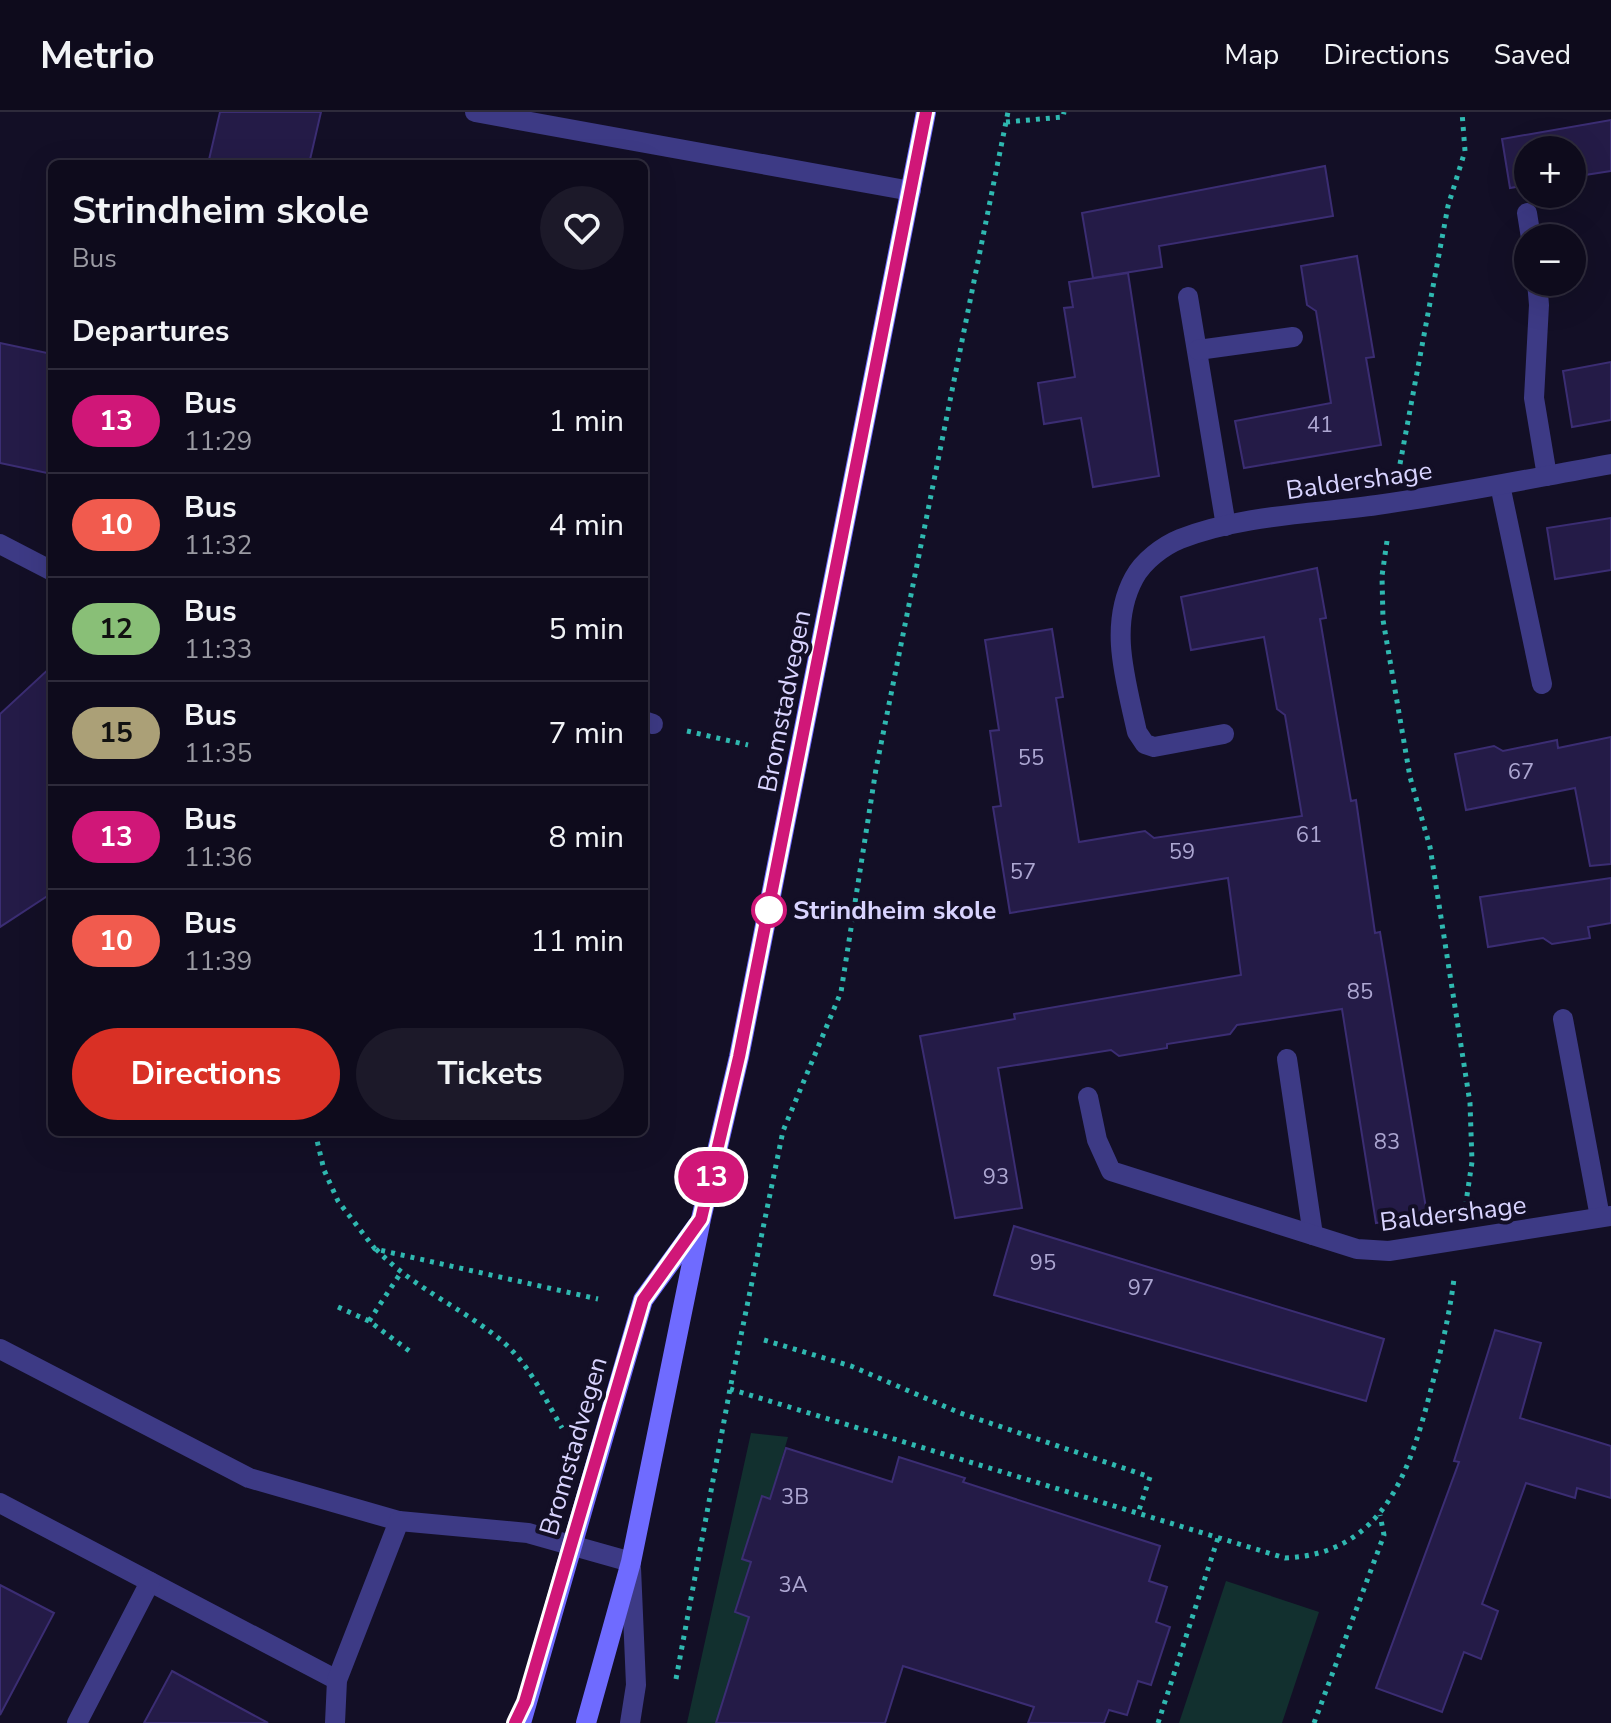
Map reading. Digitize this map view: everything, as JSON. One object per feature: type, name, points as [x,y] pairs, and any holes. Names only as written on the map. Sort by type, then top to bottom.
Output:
[{"type":"main road","name":"Bromstadvegen","points":[[586,1723],[631,1562],[701,1219],[739,1057],[926,112]]},
{"type":"main road","name":"Bromstadvegen","points":[[518,1723],[643,1300],[701,1219]]},
{"type":"street","points":[[475,112],[911,191]]},
{"type":"street","points":[[1527,213],[1529,224]]},
{"type":"street","points":[[1538,296],[1534,398],[1547,476]]},
{"type":"street","points":[[1188,297],[1226,526]]},
{"type":"street","points":[[1198,350],[1293,337]]},
{"type":"street","name":"Baldershage","points":[[1224,734],[1154,747],[1145,744],[1137,732],[1119,638],[1123,604],[1135,576],[1151,557],[1178,540],[1226,526],[1500,485],[1611,464]]},
{"type":"street","points":[[1500,485],[1542,684]]},
{"type":"street","points":[[0,544],[48,569]]},
{"type":"street","name":"Baldershage","points":[[1088,1097],[1097,1140],[1111,1171],[1357,1249],[1389,1251],[1460,1242],[1606,1217],[1563,1019]]},
{"type":"street","points":[[1287,1059],[1313,1235]]},
{"type":"street","points":[[0,1349],[249,1478],[399,1521],[528,1533],[631,1562]]},
{"type":"street","points":[[0,1503],[337,1680]]},
{"type":"street","points":[[335,1723],[337,1680],[399,1521]]},
{"type":"street","name":"Bromstadvegen","points":[[630,1723],[636,1685],[631,1562]]},
{"type":"street","points":[[77,1723],[150,1582]]},
{"type":"path","points":[[674,1693],[730,1389],[783,1131],[841,992],[876,769],[1008,112]]},
{"type":"path","points":[[1006,122],[1063,117],[1064,112]]},
{"type":"path","points":[[730,1389],[1285,1558],[1308,1557],[1357,1537],[1396,1492],[1417,1442],[1448,1326],[1472,1162],[1470,1103],[1430,847],[1410,777],[1383,620],[1382,576],[1448,206],[1465,151],[1462,112]]},
{"type":"path","points":[[649,722],[748,745]]},
{"type":"path","points":[[316,1136],[324,1170],[338,1201],[375,1249],[400,1274],[471,1317],[504,1342],[527,1367],[562,1428]]},
{"type":"path","points":[[375,1249],[598,1299]]},
{"type":"path","points":[[369,1321],[400,1274]]},
{"type":"path","points":[[338,1307],[369,1321],[412,1353]]},
{"type":"path","points":[[764,1340],[851,1366],[960,1413],[1150,1477],[1138,1513]]},
{"type":"path","points":[[1314,1723],[1384,1535],[1380,1514]]},
{"type":"path","points":[[1158,1723],[1218,1538]]},
{"type":"green space","points":[[751,1433],[788,1437],[770,1499],[761,1497],[742,1558],[751,1562],[749,1617],[716,1723],[687,1723]]},
{"type":"green space","points":[[1226,1581],[1319,1612],[1282,1723],[1179,1723]]},
{"type":"building","points":[[220,112],[321,112],[310,160],[209,160]]},
{"type":"building","points":[[1611,120],[1611,171],[1586,175],[1586,136],[1519,136]]},
{"type":"building","points":[[1514,137],[1514,187],[1510,188],[1502,139]]},
{"type":"building","points":[[1325,166],[1333,216],[1159,246],[1162,267],[1093,278],[1082,213]]},
{"type":"building","points":[[1357,256],[1374,357],[1366,358],[1381,445],[1244,468],[1235,421],[1331,403],[1316,311],[1307,305],[1301,266]]},
{"type":"building","points":[[1128,273],[1159,476],[1093,487],[1081,418],[1044,424],[1038,383],[1075,377],[1064,308],[1073,307],[1069,282]]},
{"type":"building","points":[[0,343],[48,353],[48,473],[0,463]]},
{"type":"building","points":[[1611,362],[1611,420],[1572,427],[1563,371]]},
{"type":"building","points":[[1611,518],[1611,570],[1555,579],[1547,528]]},
{"type":"building","points":[[1317,568],[1326,618],[1320,619],[1351,801],[1356,800],[1375,933],[1380,932],[1427,1214],[1376,1223],[1342,1009],[1237,1025],[1230,1034],[1167,1044],[1167,1048],[1119,1056],[1111,1050],[998,1068],[1022,1208],[955,1218],[920,1036],[1015,1019],[1014,1014],[1241,975],[1228,878],[1010,913],[993,807],[1001,806],[990,731],[999,730],[985,640],[1052,629],[1063,697],[1056,698],[1079,842],[1145,831],[1154,838],[1302,816],[1285,715],[1277,709],[1264,637],[1191,650],[1181,597]]},
{"type":"building","points":[[48,670],[48,896],[0,927],[0,714]]},
{"type":"building","points":[[1611,737],[1611,864],[1590,866],[1575,788],[1466,810],[1455,754],[1494,746],[1503,751],[1557,740],[1558,748]]},
{"type":"building","points":[[1611,878],[1611,923],[1588,927],[1590,938],[1552,944],[1543,938],[1488,947],[1480,897]]},
{"type":"building","points":[[1014,1226],[1384,1339],[1366,1401],[994,1295]]},
{"type":"building","points":[[1495,1330],[1541,1343],[1520,1418],[1611,1446],[1611,1498],[1577,1488],[1575,1498],[1526,1483],[1482,1604],[1498,1611],[1481,1659],[1464,1652],[1442,1712],[1376,1688],[1459,1462],[1454,1461]]},
{"type":"building","points":[[786,1448],[892,1482],[899,1457],[965,1478],[963,1482],[1160,1546],[1149,1581],[1167,1587],[1156,1622],[1170,1627],[1151,1685],[1138,1681],[1127,1715],[1109,1710],[1104,1723],[1028,1723],[1034,1707],[903,1666],[885,1723],[716,1723],[749,1617],[735,1612],[751,1562],[742,1559],[762,1496],[770,1499]]},
{"type":"building","points":[[0,1585],[54,1613],[0,1715]]},
{"type":"building","points":[[172,1671],[268,1723],[144,1723]]},
{"type":"bus line","name":"13","points":[[515,1723],[525,1702],[643,1300],[701,1219],[739,1057],[926,112]]},
{"type":"place","name":"Strindheim skole","points":[[769,910]]}]
